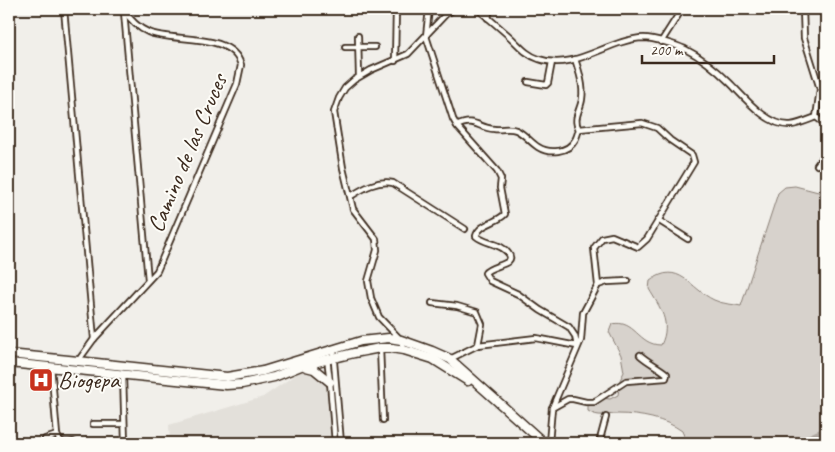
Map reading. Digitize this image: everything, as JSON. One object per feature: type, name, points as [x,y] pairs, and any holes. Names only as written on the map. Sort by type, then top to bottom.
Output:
[{"type":"main road","points":[[9,363],[226,385],[242,384],[274,377],[361,341],[389,338],[401,340],[450,359],[544,443]]},
{"type":"main road","points":[[9,354],[78,360],[227,378],[330,355],[380,348],[404,350],[433,359],[491,396]]},
{"type":"main road","points":[[302,366],[314,368],[330,382]]},
{"type":"street","points":[[64,9],[94,338]]},
{"type":"street","points":[[395,61],[396,9]]},
{"type":"street","points":[[429,9],[426,36],[453,119],[495,167],[501,179],[500,188],[505,214],[501,219],[479,230],[476,236],[507,252],[510,260],[506,264],[489,268],[485,273],[486,276],[490,281],[518,294],[569,327],[575,336],[577,346]]},
{"type":"street","points":[[404,350],[401,340],[379,317],[371,298],[368,281],[377,250],[376,239],[353,209],[343,168],[334,112],[345,88],[358,76],[408,54],[446,14],[454,9]]},
{"type":"street","points":[[478,9],[526,52],[539,59],[565,63],[634,39],[646,38],[684,49],[702,60],[730,83],[749,104],[776,122],[790,125],[816,118]]},
{"type":"street","points":[[488,18],[490,9]]},
{"type":"street","points":[[661,42],[682,9]]},
{"type":"street","points":[[803,9],[804,38],[820,89],[816,118]]},
{"type":"street","points":[[123,10],[148,280]]},
{"type":"street","name":"Camino de las Cruces","points":[[78,360],[94,338],[157,272],[236,84],[241,65],[236,55],[224,47],[193,38],[149,33],[139,27],[123,10]]},
{"type":"street","points":[[358,36],[358,76]]},
{"type":"street","points":[[345,47],[375,47]]},
{"type":"street","points":[[458,126],[464,122],[474,122],[493,130],[510,128],[540,148],[550,152],[562,150],[575,141],[579,129],[575,120],[582,98],[582,91],[575,59]]},
{"type":"street","points":[[528,82],[546,85],[552,62]]},
{"type":"street","points":[[816,118],[826,125]]},
{"type":"street","points":[[549,443],[552,408],[582,335],[583,313],[598,284],[594,248],[602,238],[612,236],[638,247],[647,239],[694,162],[692,155],[656,128],[642,123],[579,129]]},
{"type":"street","points":[[818,165],[826,153]]},
{"type":"street","points":[[350,196],[367,186],[393,183],[465,229]]},
{"type":"street","points":[[658,220],[688,239]]},
{"type":"street","points":[[598,284],[628,281]]},
{"type":"street","points":[[432,303],[457,306],[477,312],[482,324],[478,345]]},
{"type":"street","points":[[450,359],[478,345],[536,338],[577,346]]},
{"type":"street","points":[[380,348],[382,420]]},
{"type":"street","points":[[330,355],[330,382],[335,443]]},
{"type":"street","points":[[330,355],[342,443]]},
{"type":"street","points":[[552,408],[568,399],[594,402],[626,381],[666,378],[666,373],[653,366],[640,355]]},
{"type":"street","points":[[76,369],[78,360]]},
{"type":"street","points":[[51,366],[57,435],[62,443],[75,443]]},
{"type":"street","points":[[123,375],[125,443]]},
{"type":"street","points":[[599,443],[606,416]]},
{"type":"street","points":[[93,424],[124,424]]},
{"type":"street","points":[[44,443],[45,438],[57,435]]},
{"type":"street","points":[[820,443],[826,441]]},
{"type":"shaded area","points":[[795,186],[826,194],[826,433],[812,443],[687,443],[682,431],[660,420],[635,415],[599,415],[588,411],[588,403],[594,397],[610,399],[618,395],[620,380],[624,372],[621,355],[609,332],[612,324],[620,323],[626,325],[647,341],[661,345],[664,337],[665,322],[661,309],[649,289],[650,281],[660,275],[677,274],[714,300],[741,306],[778,193],[785,187]]},
{"type":"shaded area","points":[[301,371],[312,372],[324,381],[329,388],[333,443],[170,443],[169,425],[263,397]]},
{"type":"waterway","points":[[799,443],[826,431]]},
{"type":"place","name":"Biogepa","points":[[41,380]]}]
